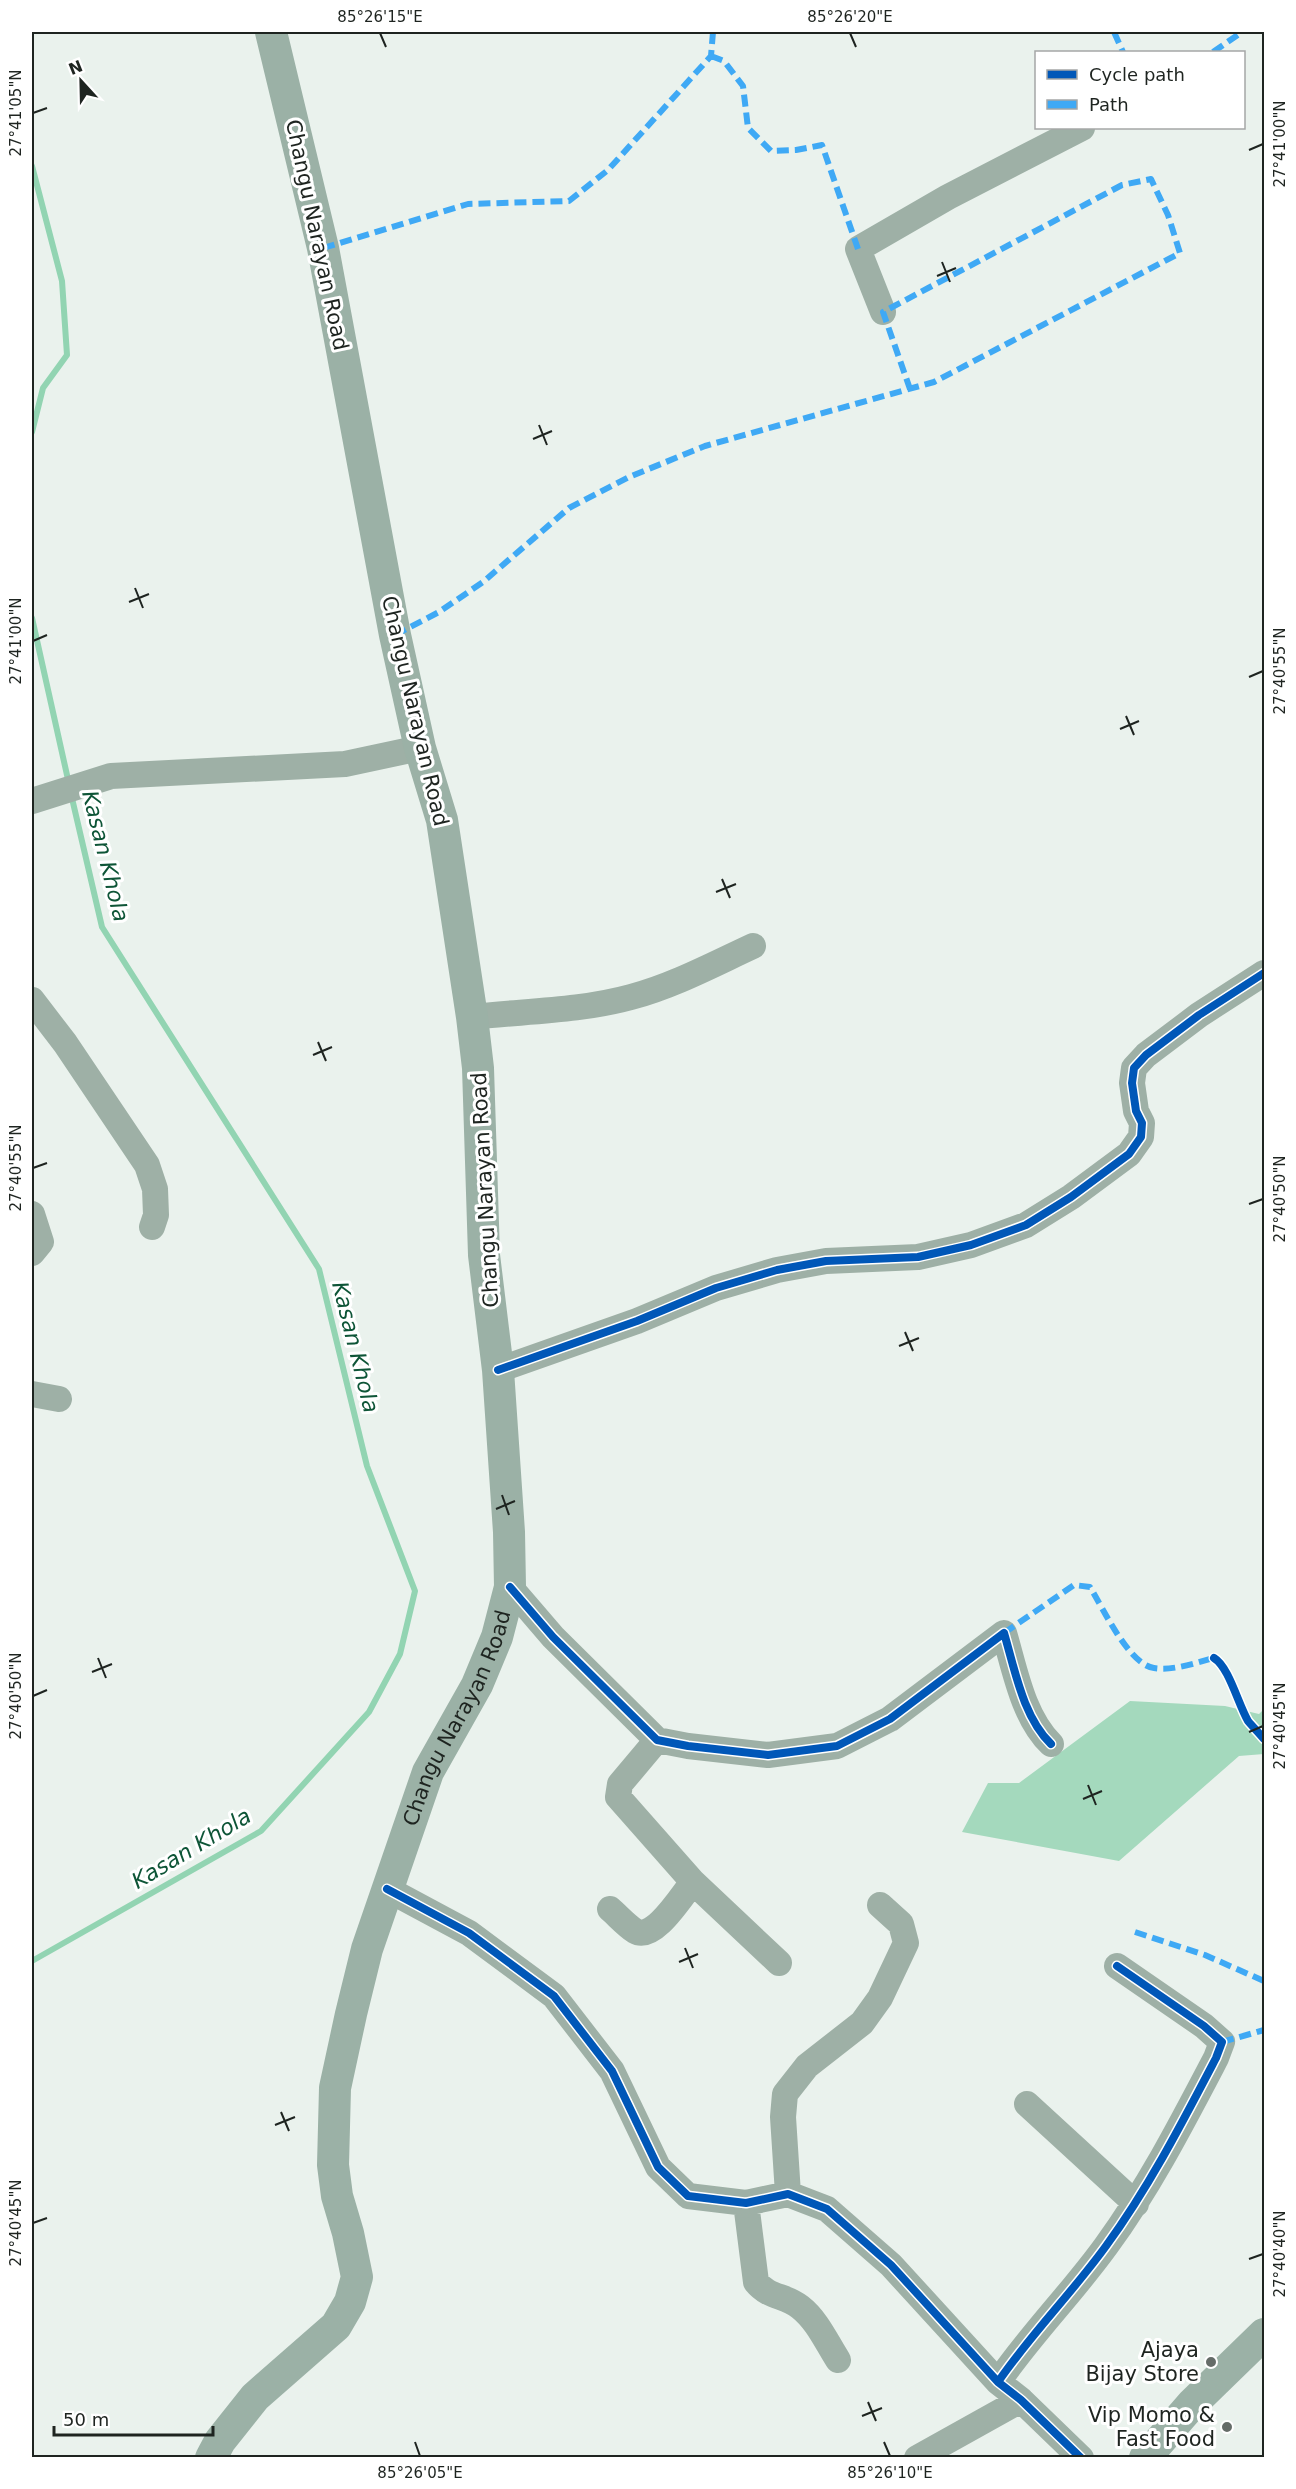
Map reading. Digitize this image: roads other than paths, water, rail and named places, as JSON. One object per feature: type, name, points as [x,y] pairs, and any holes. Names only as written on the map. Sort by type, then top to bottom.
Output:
[{"type":"main road","name":"Changu Narayan Road","points":[[211,2457],[220,2441],[255,2397],[336,2326],[350,2302],[357,2277],[348,2233],[337,2196],[333,2164],[334,2088],[367,1949],[428,1772],[477,1685],[497,1637],[510,1587],[509,1532],[498,1370],[484,1255],[478,1068],[442,820],[420,748],[393,623],[323,248],[271,32]]},
{"type":"main road","points":[[1151,2455],[1192,2404],[1264,2334]]},
{"type":"street","points":[[883,312],[858,249],[948,197],[1080,129]]},
{"type":"street","points":[[35,800],[111,776],[345,764],[420,748]]},
{"type":"street","points":[[472,1017],[590,1006],[633,997],[753,946]]},
{"type":"street","points":[[498,1370],[637,1321],[716,1288],[777,1270],[825,1261],[918,1257],[971,1245],[1026,1225],[1071,1197],[1129,1154],[1141,1137],[1142,1123],[1136,1111],[1134,1068],[1146,1055],[1199,1015],[1264,973]]},
{"type":"street","points":[[32,1000],[65,1043],[147,1165],[155,1189],[156,1215],[152,1227]]},
{"type":"street","points":[[32,1214],[41,1242],[32,1253]]},
{"type":"street","points":[[32,1394],[59,1399]]},
{"type":"street","points":[[510,1587],[553,1637],[657,1740],[768,1755],[837,1746],[890,1719],[1004,1633],[1022,1692],[1040,1733],[1051,1744]]},
{"type":"street","points":[[657,1740],[620,1784],[618,1797],[693,1882],[779,1963]]},
{"type":"street","points":[[610,1909],[636,1932],[645,1933],[655,1929],[693,1882]]},
{"type":"street","points":[[387,1889],[470,1933],[554,1996],[612,2071],[658,2167],[688,2196],[746,2203],[788,2194],[827,2209],[862,2238],[917,2292],[998,2382],[1022,2400],[1081,2457]]},
{"type":"street","points":[[788,2194],[783,2117],[785,2094],[807,2066],[862,2024],[880,1998],[906,1942],[901,1924],[880,1905]]},
{"type":"street","points":[[998,2382],[1022,2346],[1078,2282],[1136,2204],[1165,2155],[1216,2058],[1222,2042],[1204,2026],[1117,1966]]},
{"type":"street","points":[[1027,2104],[1136,2204]]},
{"type":"street","points":[[746,2203],[756,2282],[764,2292],[799,2306],[812,2319],[838,2360]]},
{"type":"street","points":[[917,2457],[1022,2400]]},
{"type":"waterway","name":"Kasan Khola","points":[[32,166],[62,281],[67,355],[43,388],[32,432]]},
{"type":"waterway","name":"Kasan Khola","points":[[32,618],[69,784]]},
{"type":"waterway","name":"Kasan Khola","points":[[32,1961],[261,1831],[369,1712],[400,1654],[415,1591],[367,1466],[319,1269],[102,927],[71,794]]},
{"type":"place","name":"Ajaya Bijay Store","points":[[1211,2362]]},
{"type":"place","name":"Vip Momo & Fast Food","points":[[1227,2427]]}]
